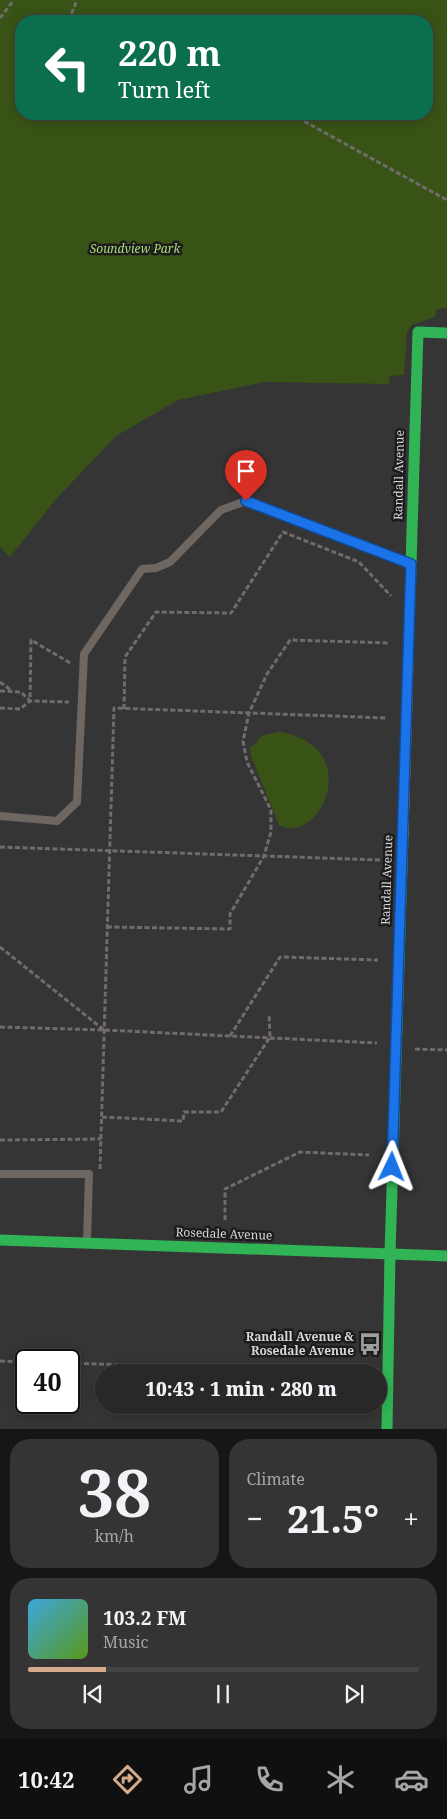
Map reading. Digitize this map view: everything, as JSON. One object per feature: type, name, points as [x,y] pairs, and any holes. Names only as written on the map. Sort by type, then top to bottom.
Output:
[{"type":"street","name":"Randall Avenue","points":[[387,1429],[390,1254],[418,332],[447,332]]},
{"type":"street","name":"Rosedale Avenue","points":[[0,1240],[447,1256]]},
{"type":"lane","points":[[0,816],[57,821],[77,802],[84,654],[142,569],[156,568],[170,562],[221,510],[246,501],[411,564]]},
{"type":"lane","points":[[0,1174],[89,1174],[87,1243]]},
{"type":"path","points":[[0,18],[14,0]]},
{"type":"path","points":[[71,15],[77,0]]},
{"type":"path","points":[[302,120],[447,200]]},
{"type":"path","points":[[124,709],[125,657],[156,612],[231,613],[283,532],[359,562],[393,598]]},
{"type":"path","points":[[30,701],[31,640],[84,671]]},
{"type":"path","points":[[107,927],[230,929],[230,914],[264,856],[272,832],[271,810],[247,762],[243,741],[249,714],[267,674],[290,640],[391,643]]},
{"type":"path","points":[[0,682],[12,691]]},
{"type":"path","points":[[0,691],[20,692],[30,701]]},
{"type":"path","points":[[0,708],[20,709],[30,701],[82,702]]},
{"type":"path","points":[[100,1177],[114,708],[388,718]]},
{"type":"path","points":[[0,847],[382,860]]},
{"type":"path","points":[[0,947],[104,1030]]},
{"type":"path","points":[[230,1036],[280,957],[378,960]]},
{"type":"path","points":[[102,1117],[183,1121],[184,1112],[221,1112],[270,1038],[269,1014]]},
{"type":"path","points":[[0,1027],[374,1042]]},
{"type":"path","points":[[413,1049],[447,1050]]},
{"type":"path","points":[[0,1140],[101,1139]]},
{"type":"path","points":[[225,1220],[224,1189],[300,1152],[369,1155]]},
{"type":"path","points":[[0,1361],[15,1362]]},
{"type":"path","points":[[80,1363],[99,1364]]},
{"type":"green space","name":"Soundview Park","points":[[0,0],[447,0],[447,308],[437,309],[435,317],[412,325],[407,331],[404,375],[390,376],[389,384],[265,382],[178,400],[116,436],[56,499],[10,557],[0,547]]},
{"type":"green space","points":[[280,732],[307,741],[322,756],[328,774],[327,792],[320,809],[308,822],[294,828],[279,825],[251,756],[250,747],[256,744],[260,738]]},
{"type":"traffic: fast","points":[[408,664],[418,332],[447,333]]},
{"type":"traffic: fast","points":[[387,1429],[390,1254],[403,835]]},
{"type":"traffic: fast","points":[[0,1240],[447,1256]]},
{"type":"traffic: slow","points":[[403,835],[408,664]]},
{"type":"place","name":"Randall Avenue & Rosedale Avenue","points":[[370,1344]]},
{"type":"route","points":[[246,501],[411,564],[392,1167]]}]
